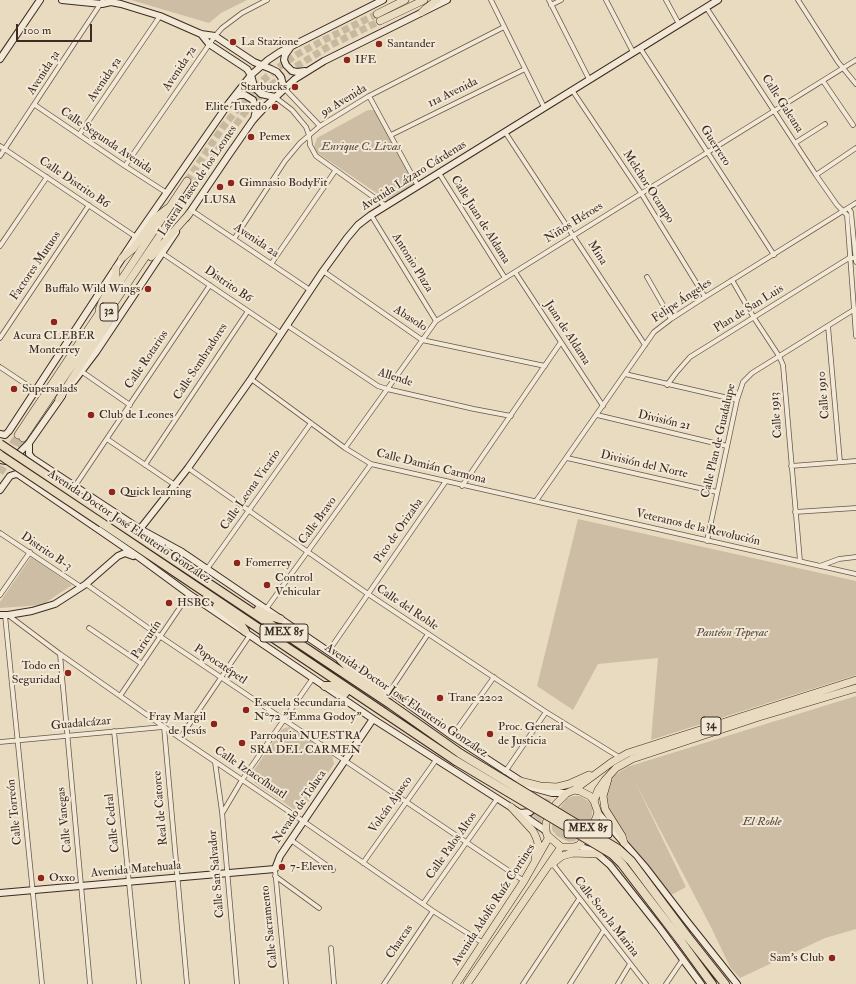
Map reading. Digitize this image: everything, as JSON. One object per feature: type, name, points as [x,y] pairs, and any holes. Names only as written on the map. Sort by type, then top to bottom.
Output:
[{"type":"highway","name":"Avenida Doctor José Eleuterio González","points":[[0,444],[390,704],[461,754],[618,848],[630,861],[683,938],[712,984]]},
{"type":"highway","name":"Avenida Doctor José Eleuterio González","points":[[0,455],[456,761],[612,854],[683,938],[725,984]]},
{"type":"highway","points":[[207,582],[222,587],[266,615],[280,619]]},
{"type":"highway","points":[[209,595],[216,606],[240,624],[248,633]]},
{"type":"highway","points":[[341,660],[355,674],[378,690],[390,704]]},
{"type":"highway","points":[[325,686],[337,688],[372,711],[381,711]]},
{"type":"main road","points":[[377,14],[405,0]]},
{"type":"main road","points":[[380,22],[424,0]]},
{"type":"main road","points":[[422,12],[425,8],[437,0]]},
{"type":"main road","name":"32","points":[[190,183],[132,279],[21,436],[171,206],[190,183]]},
{"type":"main road","points":[[122,258],[133,249],[155,218],[171,206]]},
{"type":"main road","points":[[59,399],[116,310],[132,279],[190,212]]},
{"type":"main road","points":[[98,317],[102,302],[116,275],[116,268]]},
{"type":"main road","name":"34","points":[[547,834],[548,818],[556,804],[571,791],[619,757],[856,680]]},
{"type":"main road","name":"34","points":[[594,801],[602,784],[611,773],[632,759],[856,688]]},
{"type":"main road","points":[[520,781],[545,786],[562,786],[601,769]]},
{"type":"main road","points":[[611,773],[604,792],[604,805],[607,814],[622,836],[624,843]]},
{"type":"main road","points":[[547,834],[562,847],[570,847],[578,846],[589,834],[598,813],[594,801],[586,793],[571,791]]},
{"type":"main road","points":[[511,807],[533,831],[536,837],[538,843],[534,865]]},
{"type":"main road","name":"Avenida Adolfo Ruíz Cortines","points":[[456,984],[534,865],[547,834]]},
{"type":"main road","name":"Avenida Adolfo Ruíz Cortines","points":[[467,984],[562,847]]},
{"type":"main road","points":[[551,863],[562,856],[573,853],[600,855]]},
{"type":"street","points":[[0,60],[40,0]]},
{"type":"street","points":[[62,0],[112,1],[160,16],[201,34],[215,36],[261,66],[277,72],[281,77],[284,88],[320,126]]},
{"type":"street","name":"Avenida 7a","points":[[126,166],[215,36],[222,28],[242,13],[267,0]]},
{"type":"street","name":"Lateral Paseo de los Leones","points":[[1,435],[5,435],[9,431],[136,237],[229,103],[251,75],[280,52],[294,44],[383,0]]},
{"type":"street","name":"Lateral Paseo de los Leones","points":[[0,460],[6,461],[13,459],[29,443],[59,399],[96,352],[253,120],[275,97],[284,88],[308,70],[447,0]]},
{"type":"street","points":[[491,0],[544,107]]},
{"type":"street","points":[[549,0],[589,79]]},
{"type":"street","points":[[551,5],[561,0]]},
{"type":"street","points":[[606,0],[633,52]]},
{"type":"street","points":[[666,0],[679,24]]},
{"type":"street","name":"Avenida Lázaro Cárdenas","points":[[140,529],[188,468],[288,326],[323,271],[354,230],[371,215],[718,0]]},
{"type":"street","points":[[798,0],[838,62],[856,84]]},
{"type":"street","name":"Avenida 3a","points":[[0,156],[102,2]]},
{"type":"street","name":"Calle Galeana","points":[[706,7],[816,175],[847,215]]},
{"type":"street","name":"Avenida 5a","points":[[79,135],[160,16]]},
{"type":"street","name":"9a Avenida","points":[[234,239],[285,161],[300,143],[320,126],[369,96],[504,27]]},
{"type":"street","points":[[201,34],[209,44],[241,64],[251,75],[254,86],[261,94],[275,97],[285,104],[299,118],[306,127],[312,151],[316,156],[386,206]]},
{"type":"street","points":[[294,44],[285,55],[284,60],[288,69],[297,72],[308,70]]},
{"type":"street","name":"Guerrero","points":[[640,48],[774,255]]},
{"type":"street","name":"Niños Héroes","points":[[345,448],[436,321],[856,60]]},
{"type":"street","name":"11a Avenida","points":[[391,136],[525,69]]},
{"type":"street","points":[[823,81],[853,125]]},
{"type":"street","name":"Melchor Ocampo","points":[[572,90],[641,193],[705,297]]},
{"type":"street","points":[[229,103],[239,95],[250,97],[255,104],[256,110],[253,120]]},
{"type":"street","points":[[369,96],[418,186]]},
{"type":"street","name":"Calle Segunda Avenida","points":[[35,105],[167,193]]},
{"type":"street","points":[[795,143],[825,124]]},
{"type":"street","name":"Mina","points":[[505,132],[644,345]]},
{"type":"street","name":"Calle Distrito B6","points":[[0,146],[136,237]]},
{"type":"street","points":[[816,175],[856,148]]},
{"type":"street","points":[[271,264],[335,171]]},
{"type":"street","name":"Calle Juan de Aldama","points":[[439,173],[505,278]]},
{"type":"street","points":[[0,246],[47,177]]},
{"type":"street","name":"Felipe Ángeles","points":[[536,501],[654,332],[705,297],[856,203]]},
{"type":"street","name":"Factores Mutuos","points":[[0,338],[89,205]]},
{"type":"street","points":[[848,208],[851,212],[856,262]]},
{"type":"street","points":[[856,210],[847,215],[856,336]]},
{"type":"street","name":"Avenida 2a","points":[[190,212],[234,239],[310,290]]},
{"type":"street","name":"Antonio Plaza","points":[[371,215],[436,321]]},
{"type":"street","name":"Distrito B6","points":[[162,253],[282,334]]},
{"type":"street","points":[[849,258],[856,258]]},
{"type":"street","name":"Plan de San Luis","points":[[667,385],[690,357],[849,258]]},
{"type":"street","name":"Abasolo","points":[[323,271],[422,340],[545,366]]},
{"type":"street","name":"Juan de Aldama","points":[[515,272],[603,406]]},
{"type":"street","points":[[647,277],[671,319]]},
{"type":"street","name":"Calle 1913","points":[[732,280],[754,318],[779,356],[783,365],[800,562]]},
{"type":"street","name":"Calle Rotarios","points":[[75,486],[210,285]]},
{"type":"street","name":"Calle Plan de Guadalupe","points":[[707,541],[740,387],[745,379],[855,309]]},
{"type":"street","name":"Calle Sembradores","points":[[145,465],[248,311]]},
{"type":"street","name":"Allende","points":[[288,326],[370,381],[387,389],[511,416]]},
{"type":"street","name":"Calle 1910","points":[[828,326],[840,462]]},
{"type":"street","points":[[462,486],[561,342]]},
{"type":"street","points":[[0,367],[36,391]]},
{"type":"street","points":[[81,371],[130,405]]},
{"type":"street","points":[[625,374],[667,385],[737,400]]},
{"type":"street","name":"Calle Damián Carmona","points":[[251,379],[345,448],[371,464],[462,486],[536,501]]},
{"type":"street","name":"División 21","points":[[597,415],[727,446]]},
{"type":"street","name":"Calle Leona Vicario","points":[[207,569],[311,423]]},
{"type":"street","points":[[107,439],[174,485]]},
{"type":"street","name":"Avenida Doctor José Eleuterio González","points":[[29,443],[29,454],[32,458],[140,529],[182,552],[328,652],[390,691],[505,772],[530,787],[552,793],[571,791]]},
{"type":"street","name":"División del Norte","points":[[567,458],[717,492]]},
{"type":"street","points":[[791,466],[856,461]]},
{"type":"street","points":[[32,485],[40,478],[43,469],[41,464]]},
{"type":"street","name":"Calle Bravo","points":[[266,610],[371,464]]},
{"type":"street","name":"Calle del Roble","points":[[188,468],[368,594],[546,712],[619,757]]},
{"type":"street","points":[[0,490],[12,474],[19,476],[140,558],[189,594],[436,760],[520,813],[547,834]]},
{"type":"street","points":[[56,501],[53,496],[53,489],[62,481],[68,482]]},
{"type":"street","name":"Pico de Orizaba","points":[[328,652],[446,481]]},
{"type":"street","name":"Veteranos de la Revolución","points":[[536,501],[856,574]]},
{"type":"street","points":[[795,512],[856,508]]},
{"type":"street","name":"Distrito B-3","points":[[0,533],[83,586]]},
{"type":"street","points":[[0,595],[30,552]]},
{"type":"street","points":[[4,615],[32,611],[55,604],[83,586],[122,554],[130,554],[140,558]]},
{"type":"street","points":[[820,566],[839,559],[856,557]]},
{"type":"street","name":"Popocatépetl","points":[[83,586],[524,881]]},
{"type":"street","name":"Paricutín","points":[[120,696],[189,594]]},
{"type":"street","name":"Calle Iztaccíhuatl","points":[[4,615],[433,912],[483,943]]},
{"type":"street","name":"Calle Torreón","points":[[4,615],[42,984]]},
{"type":"street","points":[[89,628],[142,664]]},
{"type":"street","points":[[180,738],[222,678],[248,633]]},
{"type":"street","points":[[390,691],[428,634]]},
{"type":"street","name":"Calle Vanegas","points":[[60,654],[90,984]]},
{"type":"street","points":[[452,736],[494,677]]},
{"type":"street","points":[[222,812],[283,719],[313,678]]},
{"type":"street","points":[[505,772],[546,712]]},
{"type":"street","name":"Nevado de Toluca","points":[[275,869],[280,856],[373,718]]},
{"type":"street","name":"Guadalcázar","points":[[0,742],[164,727]]},
{"type":"street","name":"Real de Catorce","points":[[164,727],[187,984]]},
{"type":"street","name":"Calle Cedral","points":[[114,731],[139,984]]},
{"type":"street","name":"Volcán Ajusco","points":[[363,863],[436,760]]},
{"type":"street","name":"Calle San Salvador","points":[[215,762],[222,812],[238,984]]},
{"type":"street","points":[[520,813],[530,812],[536,805],[537,796],[530,787]]},
{"type":"street","name":"Calle Palos Altos","points":[[423,904],[497,799]]},
{"type":"street","points":[[598,813],[646,868],[737,984]]},
{"type":"street","points":[[600,855],[607,843],[612,838],[618,836]]},
{"type":"street","points":[[291,840],[333,870]]},
{"type":"street","points":[[578,846],[590,849],[600,855],[621,878],[701,984]]},
{"type":"street","name":"Calle Soto la Marina","points":[[551,863],[646,984]]},
{"type":"street","name":"Avenida Matehuala","points":[[0,893],[275,869]]},
{"type":"street","name":"Calle Sacramento","points":[[275,869],[286,984]]},
{"type":"street","points":[[275,876],[319,908]]},
{"type":"street","points":[[523,984],[579,899]]},
{"type":"street","name":"Charcas","points":[[384,984],[433,912]]},
{"type":"street","points":[[570,984],[604,930]]},
{"type":"street","points":[[331,948],[334,984]]},
{"type":"street","points":[[666,984],[683,959]]},
{"type":"street","points":[[618,984],[630,964]]},
{"type":"green space","points":[[131,0],[247,0],[221,13],[209,23]]},
{"type":"green space","name":"Enrique C. Livas","points":[[368,110],[373,110],[377,113],[413,183],[412,186],[387,200],[316,152],[314,147],[317,138]]},
{"type":"green space","name":"Pantéon Tepeyac","points":[[578,519],[856,581],[856,675],[651,740],[658,658],[598,664],[573,710],[537,686]]},
{"type":"green space","points":[[31,557],[72,585],[42,605],[0,608],[0,602]]},
{"type":"green space","name":"El Roble","points":[[856,696],[856,929],[825,938],[740,978],[730,967],[711,927],[635,782],[686,887],[671,895],[607,814],[604,802],[611,778],[627,767]]},
{"type":"green space","points":[[289,727],[332,755],[334,764],[304,808],[295,810],[255,783],[252,773],[282,729]]},
{"type":"green space","points":[[573,796],[580,796],[590,803],[592,814],[589,826],[585,832],[575,841],[569,842],[557,836],[552,830],[552,825],[555,816],[562,805],[567,799]]},
{"type":"green space","points":[[545,798],[551,800],[541,823],[532,815]]},
{"type":"green space","points":[[603,825],[609,833],[600,845],[595,848],[588,846]]},
{"type":"tunnel","points":[[187,181],[223,127],[262,81],[296,55],[377,14]]},
{"type":"tunnel","points":[[194,185],[230,132],[250,106],[267,89],[284,75],[331,45],[380,21]]},
{"type":"tunnel","points":[[1,462],[18,435]]},
{"type":"tunnel","points":[[0,473],[23,438]]},
{"type":"place","name":"La Stazione","points":[[233,42]]},
{"type":"place","name":"Santander","points":[[379,44]]},
{"type":"place","name":"IFE","points":[[347,60]]},
{"type":"place","name":"Starbucks","points":[[295,87]]},
{"type":"place","name":"Elite Tuxedo","points":[[275,107]]},
{"type":"place","name":"Pemex","points":[[251,137]]},
{"type":"place","name":"Gimnasio BodyFit","points":[[231,183]]},
{"type":"place","name":"LUSA","points":[[220,187]]},
{"type":"place","name":"Buffalo Wild Wings","points":[[148,289]]},
{"type":"place","name":"Acura CLEBER Monterrey","points":[[54,322]]},
{"type":"place","name":"Supersalads","points":[[14,389]]},
{"type":"place","name":"Club de Leones","points":[[91,415]]},
{"type":"place","name":"Quick learning","points":[[112,492]]},
{"type":"place","name":"Fomerrey","points":[[237,563]]},
{"type":"place","name":"Control Vehicular","points":[[267,585]]},
{"type":"place","name":"HSBC","points":[[169,603]]},
{"type":"place","name":"Todo en Seguridad","points":[[68,673]]},
{"type":"place","name":"Trane 2202","points":[[440,698]]},
{"type":"place","name":"Escuela Secundaria N°72 \"Emma Godoy\"","points":[[246,710]]},
{"type":"place","name":"Fray Margil de Jesús","points":[[214,724]]},
{"type":"place","name":"Proc. General de Justicia","points":[[490,734]]},
{"type":"place","name":"Parroquia NUESTRA SRA DEL CARMEN","points":[[242,743]]},
{"type":"place","name":"7-Eleven","points":[[282,867]]},
{"type":"place","name":"Oxxo","points":[[41,878]]},
{"type":"place","name":"Sam's Club","points":[[832,958]]}]
